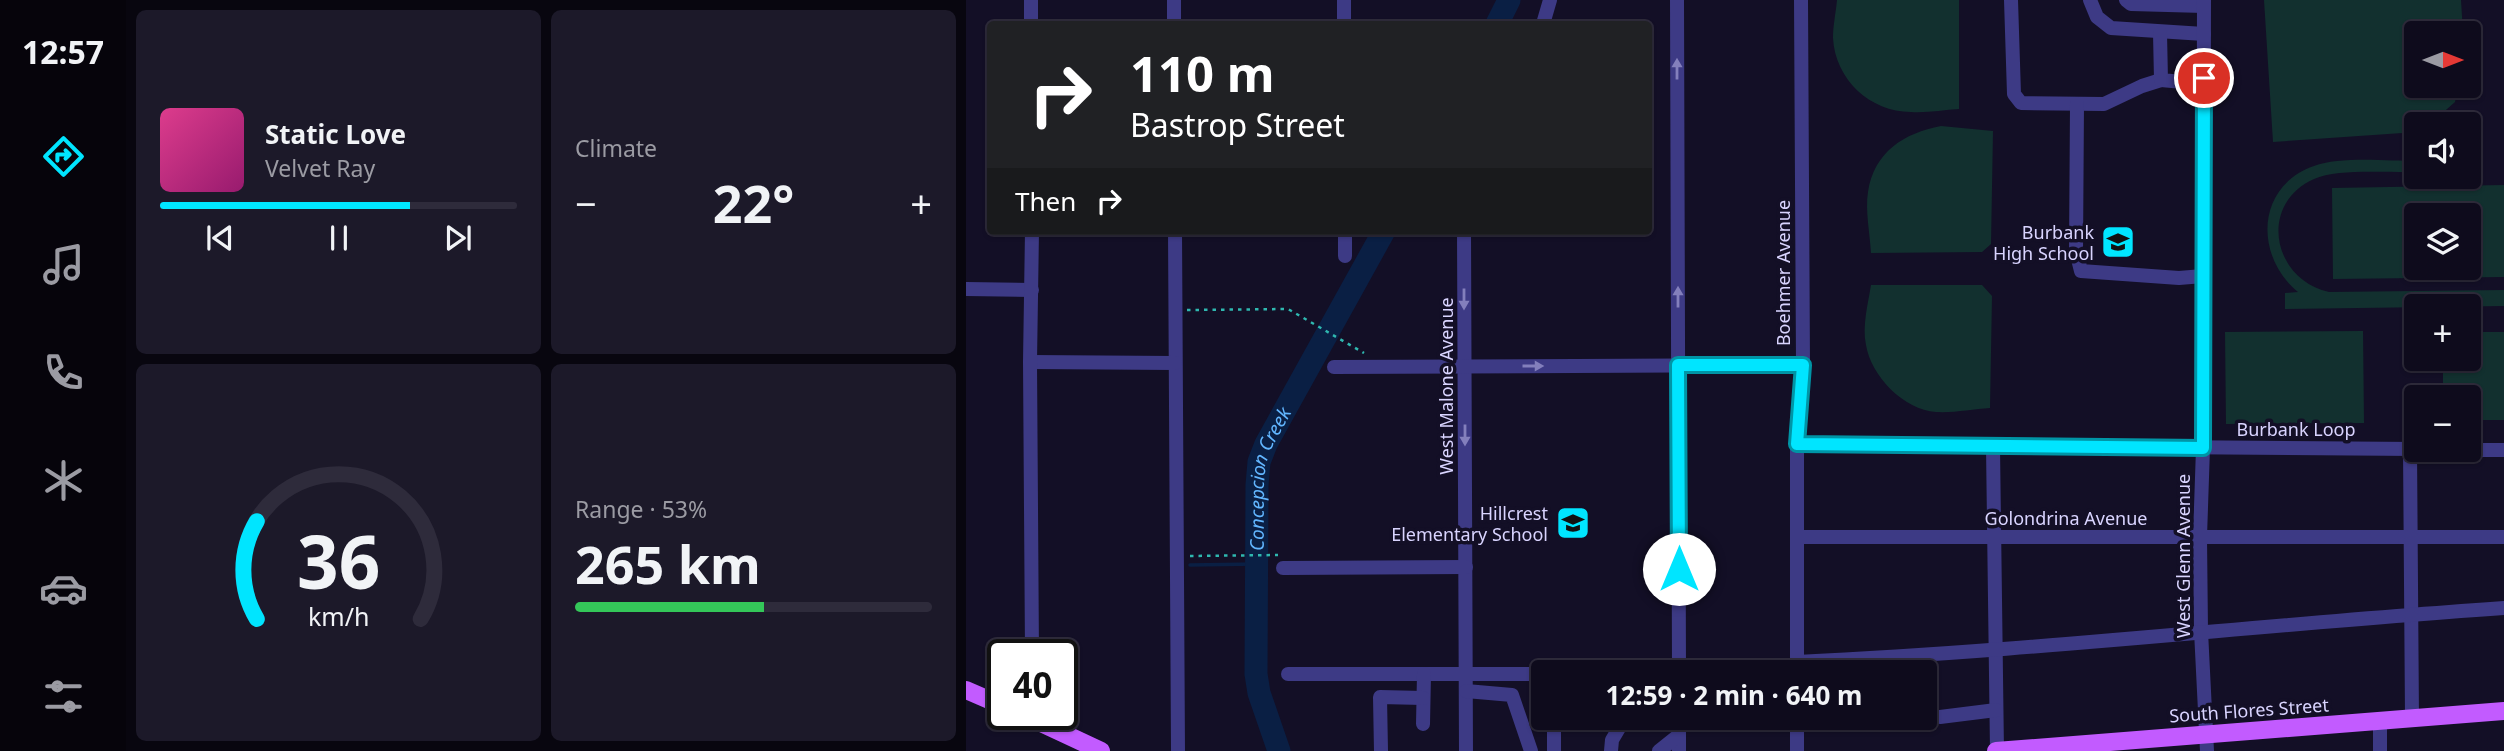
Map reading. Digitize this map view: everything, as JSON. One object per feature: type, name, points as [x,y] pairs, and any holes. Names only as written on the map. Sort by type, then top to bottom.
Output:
[{"type":"main road","points":[[966,690],[987,699]]},
{"type":"main road","name":"South Flores Street","points":[[1997,751],[2207,742],[2412,718],[2504,711]]},
{"type":"main road","points":[[1057,730],[1101,751]]},
{"type":"street","points":[[1031,0],[1031,21]]},
{"type":"street","points":[[1174,0],[1174,21]]},
{"type":"street","points":[[1344,0],[1344,21]]},
{"type":"street","points":[[1544,21],[1550,0]]},
{"type":"street","points":[[1677,0],[1679,660]]},
{"type":"street","name":"Boehmer Avenue","points":[[1797,660],[1797,444],[1803,365],[1801,0]]},
{"type":"street","points":[[2011,0],[2014,94],[2021,103],[2104,104],[2161,80],[2183,82],[2204,78]]},
{"type":"street","points":[[2090,0],[2096,17],[2111,28],[2204,34]]},
{"type":"street","points":[[2126,0],[2131,4],[2204,3]]},
{"type":"street","name":"West Glenn Avenue","points":[[2204,3],[2203,448],[2200,537],[2201,631],[2207,742]]},
{"type":"street","points":[[2160,33],[2161,80]]},
{"type":"street","points":[[2077,104],[2076,251],[2081,271],[2179,278],[2203,276]]},
{"type":"street","points":[[1032,235],[1032,639]]},
{"type":"street","points":[[1175,235],[1178,751]]},
{"type":"street","points":[[1345,235],[1345,256]]},
{"type":"street","name":"West Malone Avenue","points":[[1464,235],[1466,751]]},
{"type":"street","points":[[966,289],[1032,290]]},
{"type":"street","points":[[1030,362],[1175,363]]},
{"type":"street","points":[[1334,367],[1803,365]]},
{"type":"street","name":"Burbank Loop","points":[[1797,444],[2404,449]]},
{"type":"street","points":[[1993,447],[1997,751]]},
{"type":"street","points":[[2481,450],[2504,450]]},
{"type":"street","points":[[2412,718],[2410,537],[2413,462]]},
{"type":"street","name":"Golondrina Avenue","points":[[1797,537],[2504,537]]},
{"type":"street","points":[[1281,561],[1466,567]]},
{"type":"street","points":[[1884,660],[2201,631],[2504,608]]},
{"type":"street","points":[[1288,674],[1531,674]]},
{"type":"street","points":[[1423,724],[1424,674]]},
{"type":"street","points":[[1466,691],[1512,695],[1531,751]]},
{"type":"street","points":[[1381,751],[1380,697],[1423,698]]},
{"type":"street","points":[[1940,717],[1996,710]]},
{"type":"street","points":[[2380,722],[2380,751]]},
{"type":"street","points":[[1554,730],[1554,751]]},
{"type":"street","points":[[1611,751],[1612,740],[1618,730]]},
{"type":"street","points":[[1797,730],[1797,751]]},
{"type":"street","points":[[1650,751],[1657,742],[1672,745]]},
{"type":"path","points":[[1175,310],[1288,309],[1370,356],[1372,367]]},
{"type":"path","points":[[1177,556],[1237,556],[1281,561]]},
{"type":"green space","points":[[1837,0],[1959,0],[1959,109],[1896,111],[1869,99],[1857,90],[1840,67],[1835,53],[1833,33]]},
{"type":"green space","points":[[2264,0],[2461,0],[2462,21],[2404,21],[2404,98],[2456,98],[2444,112],[2404,112],[2404,133],[2273,142]]},
{"type":"green space","points":[[1941,126],[1993,131],[1991,244],[1982,252],[1871,253],[1867,199],[1871,178],[1877,166],[1884,155],[1903,139]]},
{"type":"green space","points":[[2350,160],[2404,161],[2404,172],[2336,173],[2314,179],[2296,190],[2285,205],[2279,222],[2279,240],[2284,257],[2295,272],[2310,284],[2329,292],[2504,290],[2504,306],[2481,306],[2481,294],[2404,294],[2404,307],[2285,309],[2285,293],[2298,292],[2284,277],[2268,242],[2272,205],[2281,189],[2295,176],[2314,166]]},
{"type":"green space","points":[[2481,185],[2504,185],[2504,277],[2481,277],[2481,203],[2404,203],[2404,278],[2333,279],[2332,188],[2481,189]]},
{"type":"green space","points":[[1871,285],[1982,285],[1992,296],[1990,408],[1943,412],[1924,410],[1901,398],[1891,389],[1875,368],[1866,345],[1865,323]]},
{"type":"green space","points":[[2363,331],[2364,423],[2226,424],[2225,332]]},
{"type":"green space","points":[[2481,332],[2504,332],[2504,420],[2481,420],[2481,385],[2443,385],[2443,371],[2481,371]]},
{"type":"waterway","name":"Concepcion Creek","points":[[1498,21],[1509,0]]},
{"type":"waterway","name":"Concepcion Creek","points":[[1279,751],[1259,693],[1256,674],[1259,462],[1266,444],[1382,235]]},
{"type":"waterway","points":[[1190,565],[1257,564]]},
{"type":"place","name":"Burbank High School","points":[[2118,242]]},
{"type":"place","name":"Hillcrest Elementary School","points":[[1573,523]]},
{"type":"route","points":[[1679,569],[1678,365],[1803,365],[1797,444],[2203,448],[2204,78]]}]
